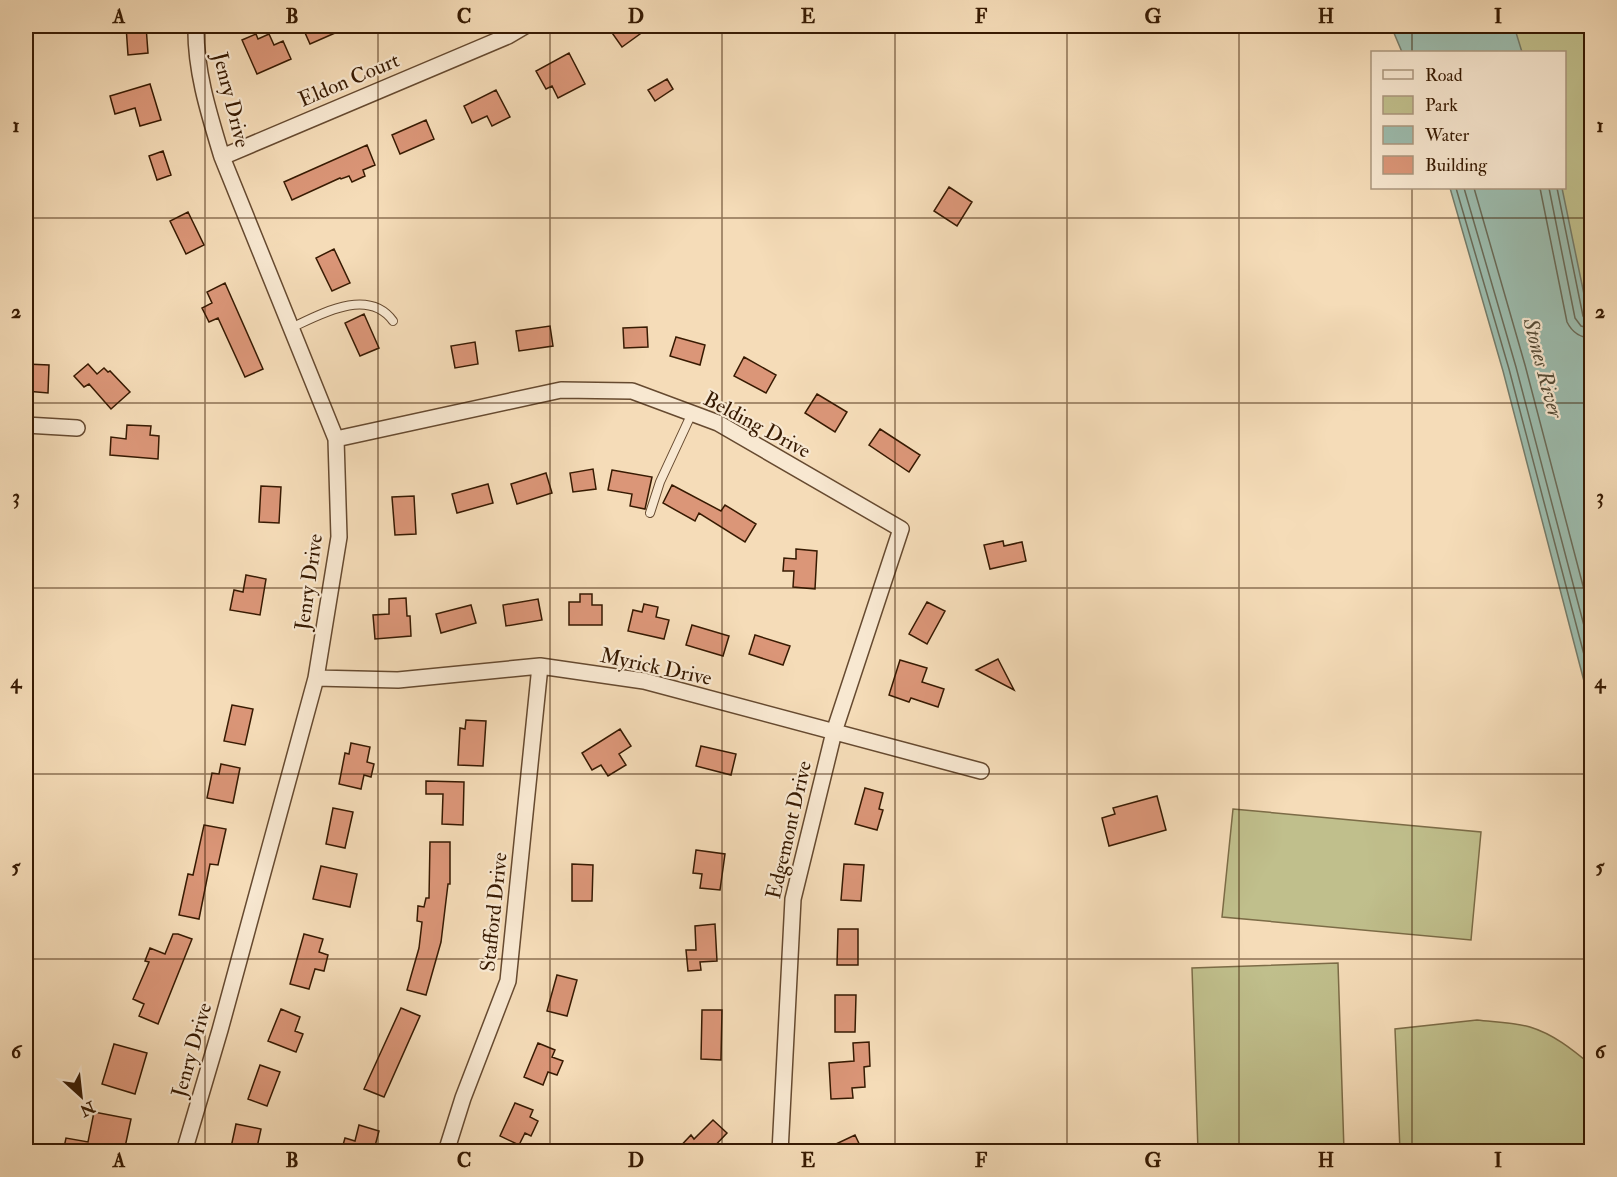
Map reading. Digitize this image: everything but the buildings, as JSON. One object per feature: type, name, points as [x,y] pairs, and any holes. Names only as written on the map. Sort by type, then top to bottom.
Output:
[{"type":"street","name":"Jenry Drive","points":[[184,1152],[220,1030],[316,678],[339,537],[336,439],[222,157],[209,115],[201,77],[196,26]]},
{"type":"street","name":"Eldon Court","points":[[222,157],[508,36],[525,26]]},
{"type":"street","name":"Belding Drive","points":[[336,439],[561,390],[632,391],[718,423],[901,529]]},
{"type":"street","points":[[26,425],[77,428]]},
{"type":"street","name":"Edgemont Drive","points":[[780,1152],[793,899],[834,732],[901,529]]},
{"type":"street","name":"Myrick Drive","points":[[316,678],[398,680],[540,666],[644,681],[981,771]]},
{"type":"street","name":"Stafford Drive","points":[[446,1152],[463,1098],[508,981],[540,666]]},
{"type":"lane","points":[[291,328],[318,315],[350,305],[372,305],[386,311],[393,321]]},
{"type":"lane","points":[[650,513],[660,482],[692,413]]},
{"type":"green space","points":[[1415,26],[1591,26],[1591,552],[1480,189],[1566,189],[1566,51],[1425,51]]},
{"type":"green space","points":[[1233,809],[1481,832],[1471,940],[1222,917]]},
{"type":"green space","points":[[1338,963],[1344,1151],[1198,1151],[1192,968]]},
{"type":"green space","points":[[1477,1020],[1517,1024],[1538,1030],[1562,1043],[1591,1065],[1591,1151],[1400,1151],[1395,1029]]},
{"type":"water","points":[[1391,26],[1514,26],[1522,51],[1402,51]]},
{"type":"water","name":"Stones River","points":[[1450,189],[1562,189],[1591,328],[1591,708],[1503,371]]}]
